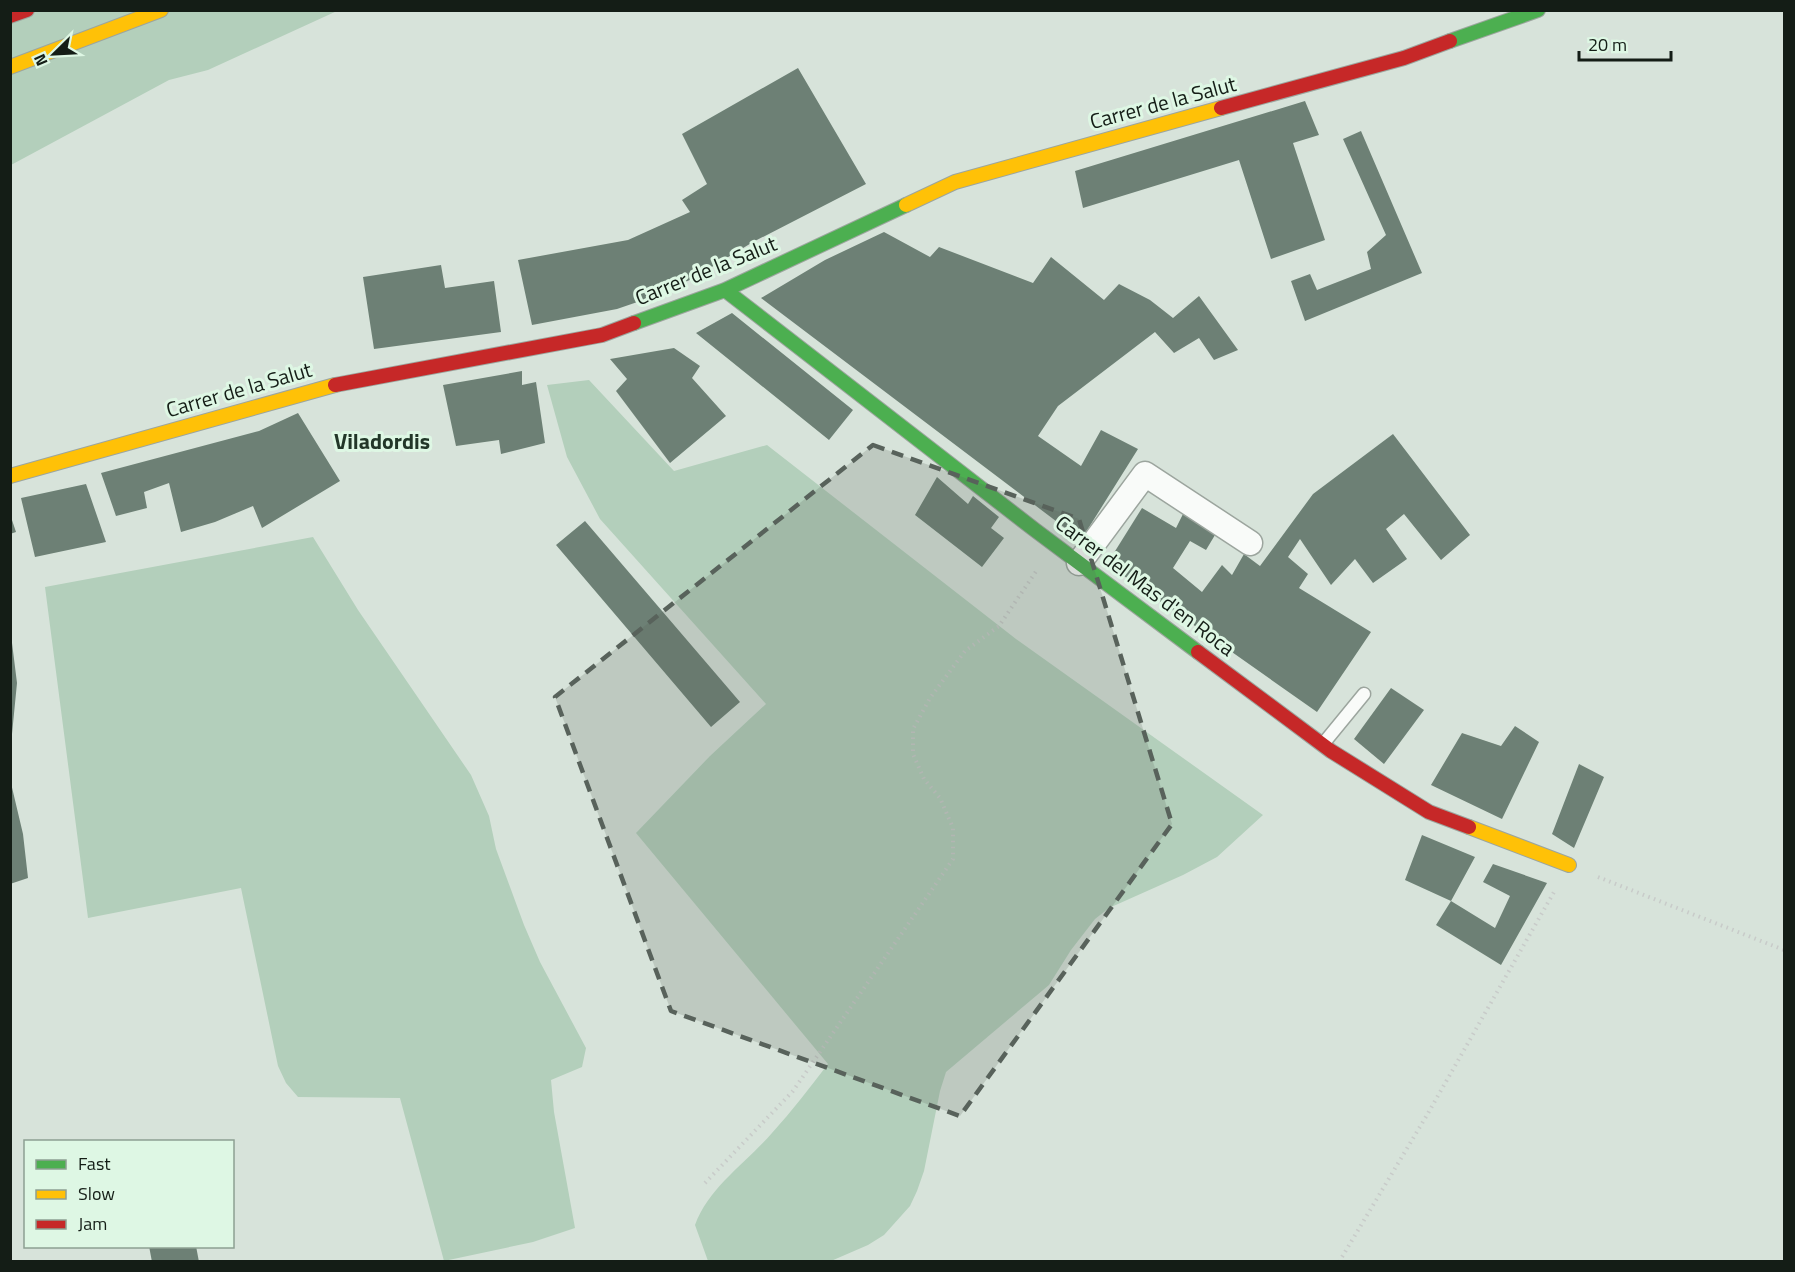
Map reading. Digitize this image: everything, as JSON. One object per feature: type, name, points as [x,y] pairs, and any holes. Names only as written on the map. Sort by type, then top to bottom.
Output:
[{"type":"main road","points":[[10,16],[27,10]]},
{"type":"main road","points":[[10,67],[161,10]]},
{"type":"main road","name":"Carrer de la Salut","points":[[10,476],[329,386],[602,335],[725,290],[955,182],[1404,58],[1538,10]]},
{"type":"main road","name":"Carrer del Mas d'en Roca","points":[[725,290],[1054,545],[1323,745],[1429,812],[1569,865]]},
{"type":"street","points":[[1079,563],[1145,474],[1250,543]]},
{"type":"lane","points":[[1323,745],[1364,694]]},
{"type":"path","points":[[705,1183],[793,1091],[953,859],[953,828],[940,798],[924,779],[913,754],[913,729],[930,698],[958,660],[965,651],[999,626],[1054,545]]},
{"type":"path","points":[[1339,1262],[1427,1115],[1569,865],[1785,950]]},
{"type":"highlighted area","points":[[873,445],[1079,519],[1172,824],[960,1116],[671,1011],[555,697]]},
{"type":"green space","points":[[11,11],[337,11],[208,70],[169,80],[11,165]]},
{"type":"green space","points":[[589,380],[674,471],[767,445],[1016,639],[1263,815],[1217,857],[1109,908],[1095,919],[1071,950],[1049,985],[946,1072],[924,1171],[910,1206],[884,1235],[868,1245],[831,1261],[708,1261],[695,1225],[709,1199],[779,1125],[828,1064],[636,833],[710,756],[766,704],[600,519],[567,457],[547,385]]},
{"type":"green space","points":[[313,537],[358,610],[471,775],[489,816],[496,849],[524,925],[540,962],[586,1048],[582,1067],[551,1080],[554,1112],[575,1228],[533,1242],[444,1261],[400,1098],[298,1097],[286,1083],[278,1066],[241,888],[88,918],[45,587]]},
{"type":"building","points":[[798,68],[866,184],[753,242],[692,279],[649,298],[617,309],[532,325],[518,260],[628,240],[690,212],[682,200],[707,184],[682,134]]},
{"type":"building","points":[[1305,101],[1319,135],[1293,143],[1325,240],[1271,259],[1239,160],[1083,208],[1075,171]]},
{"type":"building","points":[[1361,131],[1422,273],[1305,321],[1291,281],[1310,274],[1317,290],[1371,269],[1367,252],[1386,235],[1343,139]]},
{"type":"building","points":[[884,232],[930,257],[939,247],[1033,283],[1051,257],[1104,300],[1119,284],[1150,300],[1173,318],[1199,296],[1238,350],[1214,360],[1199,338],[1174,353],[1155,332],[1058,406],[1038,436],[1081,466],[1101,430],[1138,449],[1081,540],[761,298],[825,260]]},
{"type":"building","points":[[441,265],[445,288],[494,281],[501,332],[374,349],[363,277]]},
{"type":"building","points":[[732,313],[853,410],[829,440],[696,333]]},
{"type":"building","points":[[674,348],[700,366],[692,378],[726,416],[670,463],[616,391],[627,379],[610,359]]},
{"type":"building","points":[[522,371],[522,385],[536,382],[545,443],[501,454],[499,440],[456,446],[443,385]]},
{"type":"building","points":[[298,413],[340,481],[262,528],[253,506],[215,522],[181,532],[169,483],[144,492],[147,508],[116,516],[101,473],[259,431]]},
{"type":"building","points":[[1393,434],[1470,535],[1441,560],[1404,514],[1386,529],[1407,559],[1373,583],[1355,559],[1331,585],[1300,539],[1288,557],[1308,574],[1299,588],[1371,632],[1317,712],[1107,564],[1142,508],[1176,528],[1183,514],[1215,535],[1206,550],[1190,541],[1173,568],[1202,592],[1222,565],[1232,575],[1244,554],[1260,566],[1313,494]]},
{"type":"building","points":[[937,477],[968,504],[973,496],[999,517],[991,528],[1004,538],[982,567],[915,515]]},
{"type":"building","points":[[86,484],[106,542],[35,557],[21,498]]},
{"type":"building","points":[[10,514],[16,532],[10,534]]},
{"type":"building","points":[[585,521],[740,702],[711,727],[556,545]]},
{"type":"building","points":[[12,643],[17,683],[12,734],[10,734]]},
{"type":"building","points":[[1391,688],[1424,710],[1384,764],[1354,739]]},
{"type":"building","points":[[1515,726],[1539,742],[1502,819],[1431,785],[1462,733],[1501,746]]},
{"type":"building","points":[[1579,764],[1604,777],[1574,848],[1552,834]]},
{"type":"building","points":[[10,779],[23,834],[28,878],[10,884]]},
{"type":"building","points":[[1422,835],[1475,857],[1451,901],[1405,880]]},
{"type":"building","points":[[1493,864],[1547,883],[1501,965],[1436,925],[1451,901],[1495,928],[1510,896],[1483,882]]},
{"type":"building","points":[[149,1248],[196,1248],[199,1262],[152,1262]]},
{"type":"traffic: fast","points":[[1450,41],[1538,10]]},
{"type":"traffic: fast","points":[[634,323],[725,290],[906,205]]},
{"type":"traffic: fast","points":[[725,290],[1035,530],[1198,652]]},
{"type":"traffic: slow","points":[[10,67],[161,10]]},
{"type":"traffic: slow","points":[[906,205],[955,182],[1221,108]]},
{"type":"traffic: slow","points":[[10,476],[335,385]]},
{"type":"traffic: slow","points":[[1469,827],[1569,865]]},
{"type":"traffic: jam","points":[[10,16],[27,10]]},
{"type":"traffic: jam","points":[[1221,108],[1404,58],[1450,41]]},
{"type":"traffic: jam","points":[[335,385],[602,335],[634,323]]},
{"type":"traffic: jam","points":[[1198,652],[1331,751],[1429,812],[1469,827]]},
{"type":"district","name":"Viladordis","points":[[382,441]]}]
